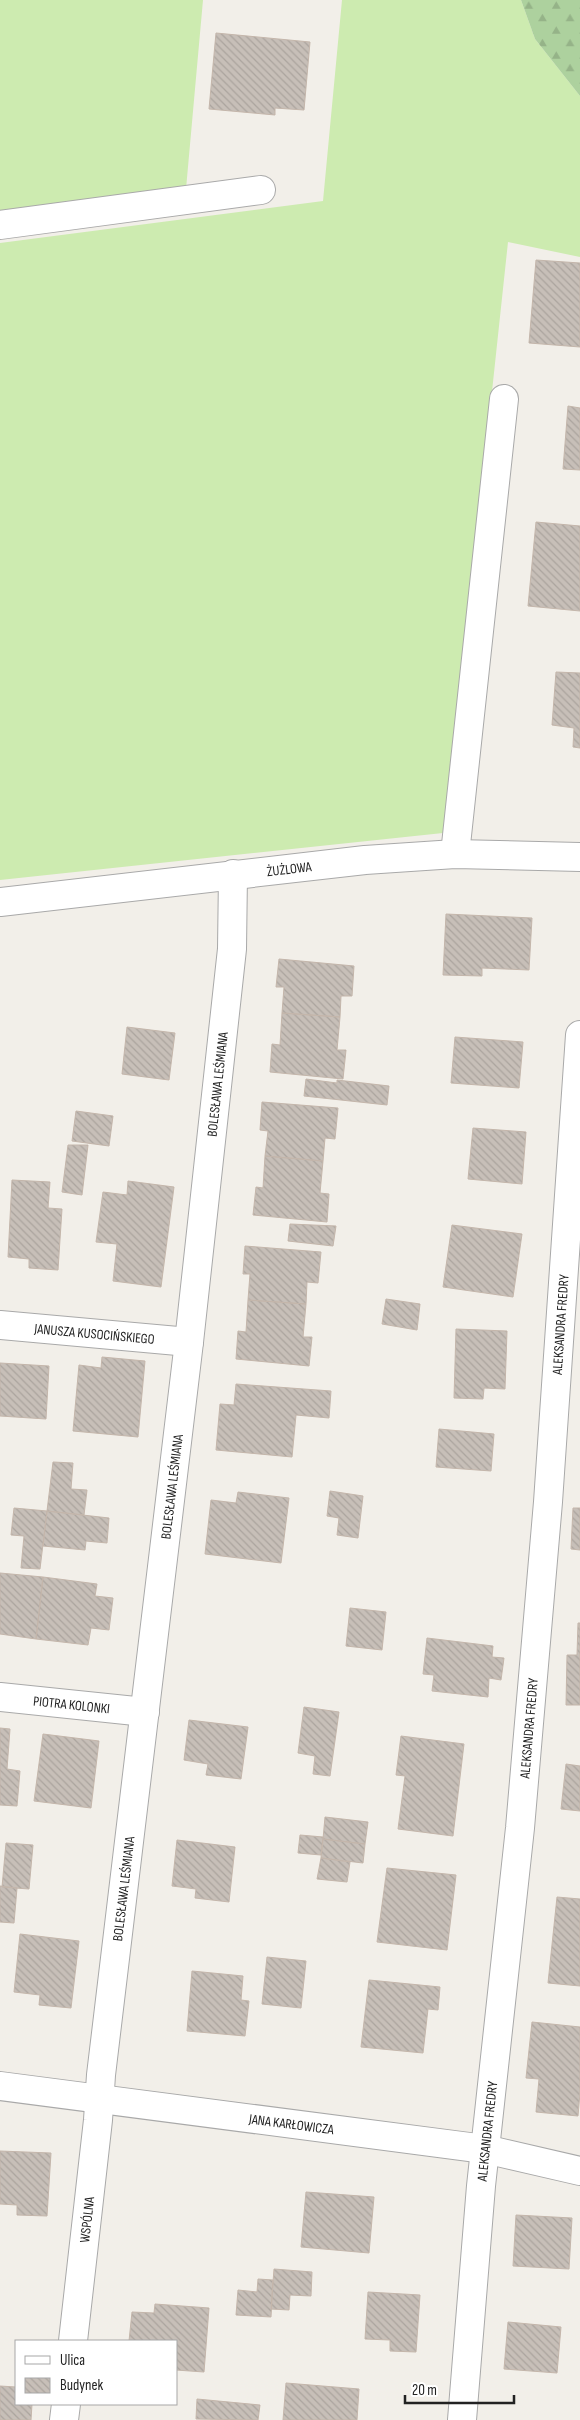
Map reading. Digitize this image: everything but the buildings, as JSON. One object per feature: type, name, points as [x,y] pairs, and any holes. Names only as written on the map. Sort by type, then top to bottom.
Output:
[{"type":"street","points":[[0,225],[261,190]]},
{"type":"street","points":[[455,854],[504,399]]},
{"type":"street","name":"ŻUŻLOWA","points":[[0,902],[365,860],[455,854],[580,856]]},
{"type":"street","name":"BOLESŁAWA LEŚMIANA","points":[[100,2098],[189,1342],[232,949],[233,874]]},
{"type":"street","name":"ALEKSANDRA FREDRY","points":[[462,2420],[485,2149],[520,1828],[548,1502],[580,1035]]},
{"type":"street","name":"JANUSZA KUSOCIŃSKIEGO","points":[[0,1325],[189,1342]]},
{"type":"street","name":"PIOTRA KOLONKI","points":[[0,1697],[145,1712]]},
{"type":"street","name":"JANA KARŁOWICZA","points":[[0,2086],[485,2149],[580,2171]]},
{"type":"street","name":"WSPÓLNA","points":[[73,2340],[100,2098]]},
{"type":"street","points":[[64,2420],[66,2405]]},
{"type":"green space","points":[[0,0],[203,0],[186,189],[0,215]]},
{"type":"green space","points":[[342,0],[521,0],[535,39],[580,96],[580,257],[508,242],[452,765],[443,833],[0,880],[0,243],[323,201]]},
{"type":"green space","points":[[521,0],[580,0],[580,96],[535,39]]}]
